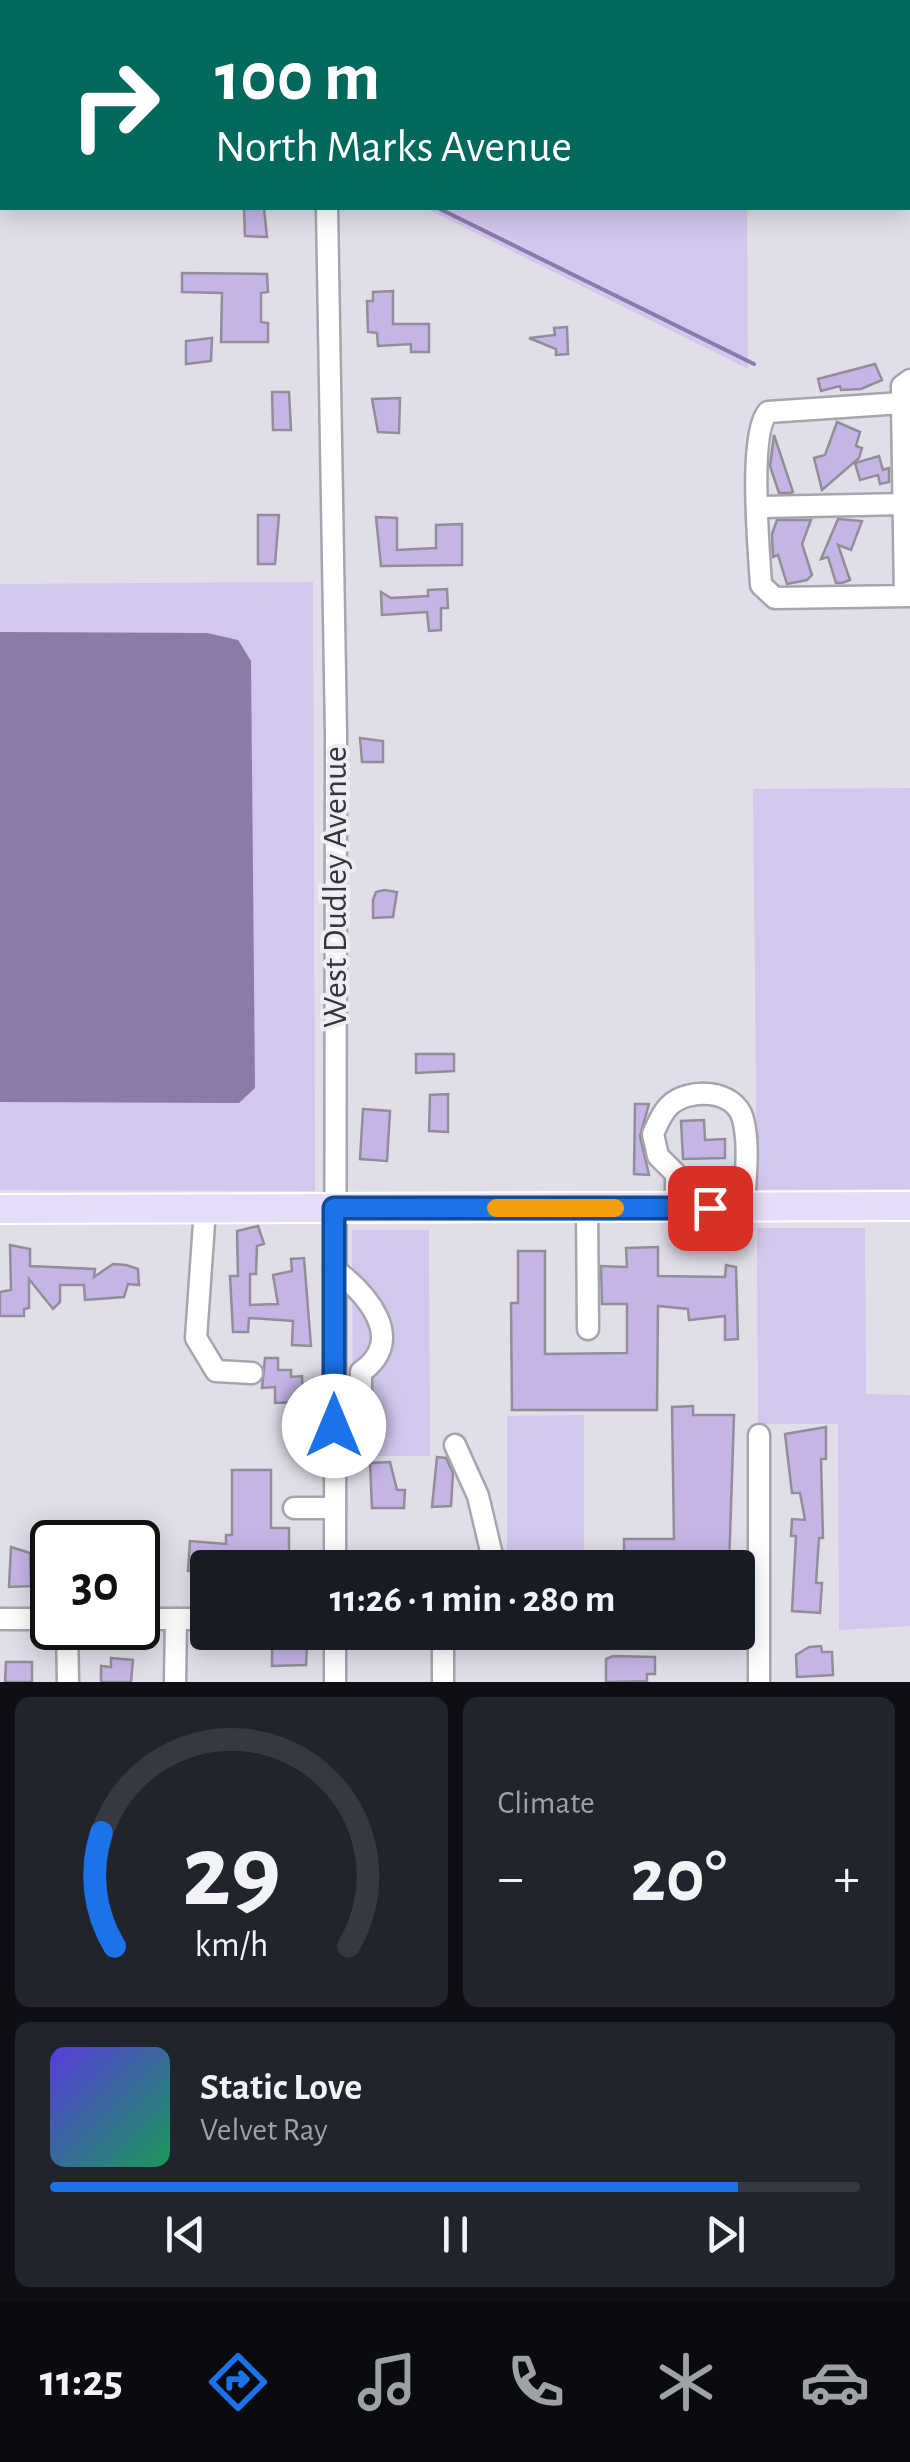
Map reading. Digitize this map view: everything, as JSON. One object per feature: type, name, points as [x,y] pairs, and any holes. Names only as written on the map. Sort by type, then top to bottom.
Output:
[{"type":"main road","points":[[0,1209],[910,1206]]},
{"type":"street","name":"West Dudley Avenue","points":[[327,210],[336,734],[335,1550]]},
{"type":"street","points":[[902,403],[768,412],[760,427],[760,585],[775,598],[908,596],[902,386],[910,380]]},
{"type":"street","points":[[758,508],[904,504]]},
{"type":"street","points":[[676,1208],[676,1174],[658,1156],[653,1134],[667,1108],[677,1100],[710,1094],[732,1102],[744,1121],[744,1208]]},
{"type":"street","points":[[205,1208],[196,1338],[216,1371],[252,1373]]},
{"type":"street","points":[[587,1208],[588,1328]]},
{"type":"street","points":[[334,1269],[371,1301],[383,1343],[378,1358],[362,1372],[361,1422],[334,1426]]},
{"type":"street","points":[[759,1435],[760,1682]]},
{"type":"street","points":[[455,1445],[478,1496],[491,1550]]},
{"type":"street","points":[[294,1508],[335,1508]]},
{"type":"street","points":[[755,1616],[760,1616]]},
{"type":"street","points":[[0,1618],[30,1619]]},
{"type":"street","points":[[160,1619],[190,1619]]},
{"type":"street","points":[[174,1682],[176,1619]]},
{"type":"street","points":[[67,1650],[68,1682]]},
{"type":"street","points":[[335,1682],[336,1650]]},
{"type":"street","points":[[442,1682],[443,1650]]},
{"type":"shaded area","points":[[429,210],[747,210],[748,369]]},
{"type":"shaded area","points":[[313,582],[315,1191],[0,1190],[0,584]]},
{"type":"shaded area","points":[[0,632],[207,633],[238,640],[251,661],[255,1088],[239,1103],[0,1102]]},
{"type":"shaded area","points":[[910,788],[910,1189],[757,1190],[753,789]]},
{"type":"shaded area","points":[[757,1228],[865,1228],[866,1394],[910,1395],[910,1626],[839,1630],[838,1424],[758,1424]]},
{"type":"shaded area","points":[[352,1230],[429,1230],[430,1456],[353,1456]]},
{"type":"shaded area","points":[[584,1415],[584,1550],[507,1550],[507,1416]]},
{"type":"building","points":[[244,210],[264,210],[267,237],[245,236]]},
{"type":"building","points":[[182,273],[267,274],[268,292],[261,293],[261,322],[268,323],[268,342],[221,342],[222,293],[182,292]]},
{"type":"building","points":[[393,291],[393,324],[429,324],[429,352],[411,352],[411,344],[378,346],[377,333],[368,332],[367,301],[373,301],[373,292]]},
{"type":"building","points":[[567,327],[568,354],[556,355],[556,349],[529,338],[555,335],[554,328]]},
{"type":"building","points":[[212,338],[211,361],[186,364],[186,341]]},
{"type":"building","points":[[875,364],[882,380],[861,389],[841,390],[840,386],[821,391],[818,379]]},
{"type":"building","points":[[272,392],[289,392],[291,430],[273,430]]},
{"type":"building","points":[[400,398],[399,433],[378,432],[372,399]]},
{"type":"building","points":[[837,422],[860,432],[856,446],[862,448],[859,458],[822,490],[814,458],[825,455]]},
{"type":"building","points":[[774,435],[793,492],[790,493],[779,493],[770,466]]},
{"type":"building","points":[[879,456],[883,470],[889,468],[889,482],[880,484],[878,475],[860,480],[855,463]]},
{"type":"building","points":[[258,515],[279,515],[275,564],[258,564]]},
{"type":"building","points":[[376,517],[397,518],[397,550],[436,548],[436,525],[462,524],[462,565],[381,566]]},
{"type":"building","points":[[838,519],[862,521],[851,550],[838,545],[850,580],[842,583],[836,583],[828,557],[821,559]]},
{"type":"building","points":[[777,520],[811,520],[802,544],[812,575],[807,580],[787,584],[778,555],[773,557],[772,534]]},
{"type":"building","points":[[447,589],[448,608],[441,608],[441,630],[429,631],[427,612],[382,615],[381,592],[391,598],[428,596],[428,590]]},
{"type":"building","points":[[360,738],[383,741],[383,762],[362,762]]},
{"type":"building","points":[[376,892],[397,892],[393,917],[373,918]]},
{"type":"building","points":[[416,1054],[454,1054],[454,1071],[416,1073]]},
{"type":"building","points":[[448,1094],[448,1132],[429,1131],[430,1095]]},
{"type":"building","points":[[635,1104],[649,1104],[640,1136],[649,1175],[634,1174]]},
{"type":"building","points":[[363,1109],[390,1111],[387,1161],[360,1159]]},
{"type":"building","points":[[704,1120],[705,1140],[725,1139],[725,1158],[683,1159],[681,1121]]},
{"type":"building","points":[[258,1226],[264,1244],[257,1246],[256,1274],[250,1274],[250,1305],[278,1304],[273,1275],[292,1271],[291,1259],[304,1258],[311,1346],[292,1345],[293,1321],[249,1318],[248,1332],[233,1332],[230,1276],[238,1276],[237,1231]]},
{"type":"building","points":[[10,1245],[30,1249],[30,1266],[95,1269],[94,1277],[113,1264],[126,1265],[138,1269],[139,1285],[128,1284],[124,1297],[85,1300],[84,1285],[60,1285],[60,1302],[53,1309],[29,1279],[29,1308],[24,1309],[24,1316],[0,1316],[0,1292],[11,1290]]},
{"type":"building","points":[[658,1247],[658,1276],[725,1277],[726,1265],[736,1267],[738,1339],[725,1340],[725,1316],[689,1320],[688,1309],[658,1306],[657,1410],[512,1410],[511,1303],[518,1303],[518,1251],[545,1251],[545,1354],[627,1353],[627,1304],[602,1304],[601,1266],[627,1267],[626,1248]]},
{"type":"building","points":[[265,1358],[278,1358],[278,1370],[291,1370],[291,1377],[302,1376],[303,1402],[275,1403],[275,1387],[262,1388]]},
{"type":"building","points":[[693,1406],[693,1415],[734,1415],[730,1550],[624,1550],[624,1539],[674,1539],[672,1407]]},
{"type":"building","points":[[826,1427],[826,1459],[821,1459],[823,1538],[819,1538],[816,1583],[822,1583],[820,1613],[792,1611],[796,1536],[791,1536],[792,1519],[805,1520],[800,1493],[792,1493],[785,1434]]},
{"type":"building","points":[[437,1457],[446,1458],[453,1473],[451,1506],[432,1507]]},
{"type":"building","points":[[390,1462],[397,1490],[405,1490],[404,1508],[372,1508],[370,1463]]},
{"type":"building","points":[[232,1470],[271,1470],[271,1528],[289,1528],[289,1550],[190,1550],[188,1571],[190,1541],[226,1544],[226,1535],[232,1535]]},
{"type":"building","points":[[11,1547],[30,1553],[30,1586],[9,1587]]},
{"type":"building","points":[[821,1646],[822,1652],[832,1652],[833,1675],[797,1677],[796,1655],[809,1647]]},
{"type":"building","points":[[272,1650],[307,1650],[306,1665],[272,1666]]},
{"type":"building","points":[[655,1657],[655,1674],[647,1674],[647,1681],[606,1682],[606,1659]]},
{"type":"building","points":[[111,1658],[133,1660],[131,1682],[101,1682],[101,1666],[111,1667]]},
{"type":"building","points":[[6,1662],[32,1662],[32,1682],[5,1682]]},
{"type":"waterway","points":[[442,210],[754,364]]},
{"type":"slow traffic","points":[[496,1208],[615,1208]]},
{"type":"route","points":[[334,1426],[334,1208],[710,1208]]}]
